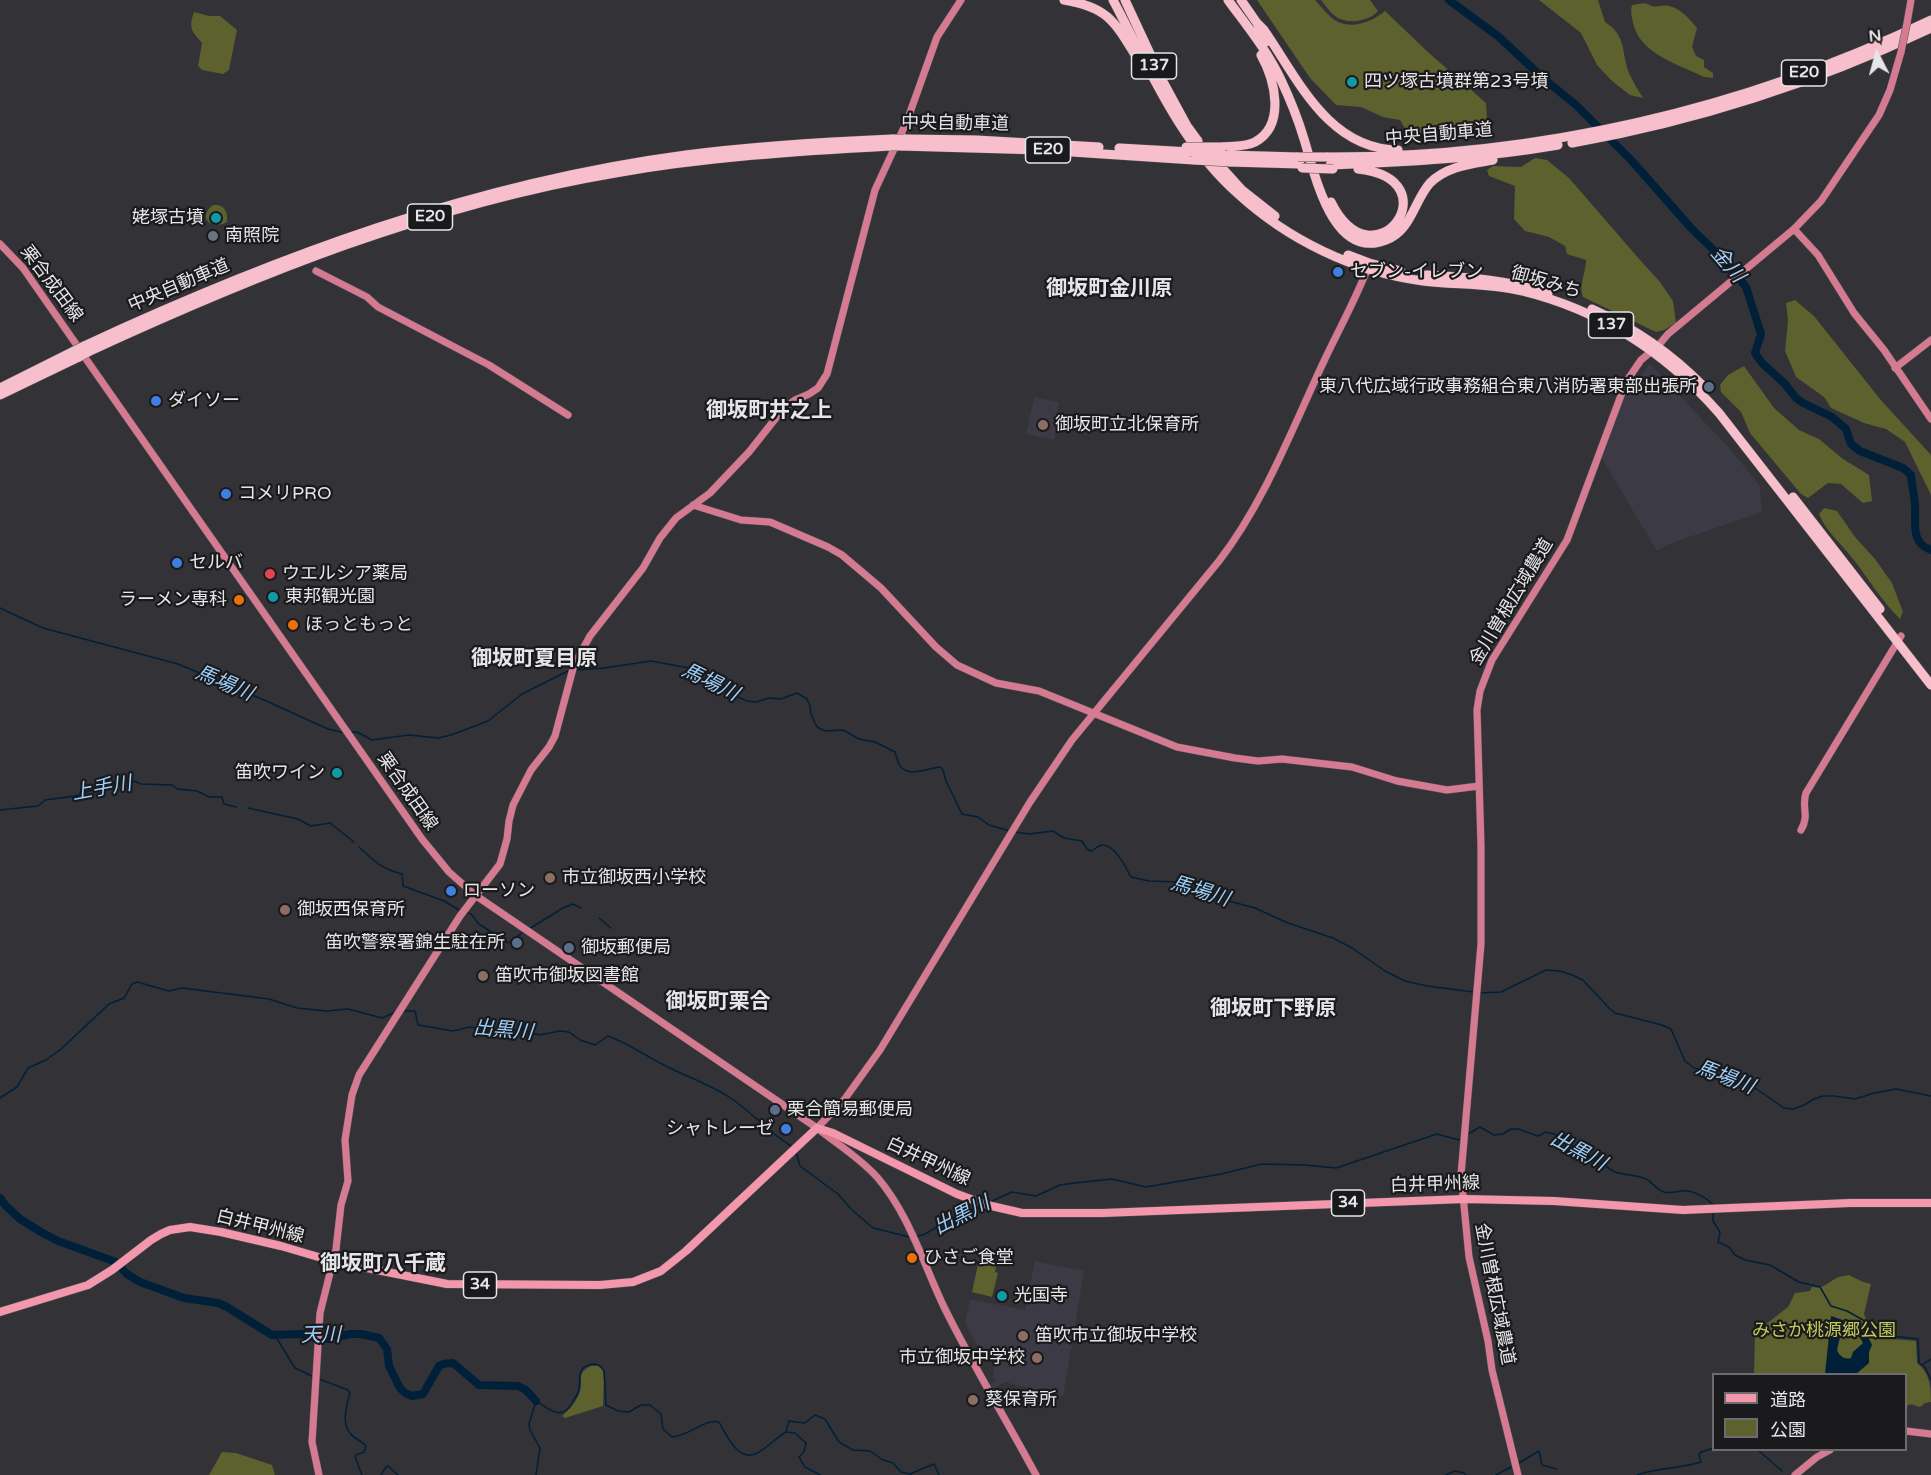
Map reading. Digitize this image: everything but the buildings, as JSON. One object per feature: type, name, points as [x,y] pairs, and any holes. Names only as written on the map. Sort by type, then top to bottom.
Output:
[{"type":"highway","points":[[1064,0],[1091,6],[1103,12],[1113,21],[1162,89]]},
{"type":"highway","name":"御坂みち","points":[[1113,0],[1162,89]]},
{"type":"highway","name":"御坂みち","points":[[1120,0],[1183,131],[1216,173],[1238,194],[1296,237],[1316,248],[1368,267],[1423,281],[1522,291],[1587,312],[1656,348],[1719,413],[1931,676]]},
{"type":"highway","points":[[1125,0],[1151,53],[1162,89]]},
{"type":"highway","points":[[1228,0],[1263,46],[1282,81],[1327,207],[1342,230],[1357,239],[1365,242],[1380,242],[1395,236],[1406,224],[1430,184],[1452,169],[1516,150]]},
{"type":"highway","points":[[1242,0],[1257,23],[1293,94],[1314,152],[1324,189],[1335,212],[1353,230],[1364,234],[1384,233],[1393,228],[1399,221],[1403,204],[1397,185],[1386,176],[1374,171],[1330,164]]},
{"type":"highway","name":"中央自動車道","points":[[1226,154],[1265,163],[1330,164],[1413,155],[1516,150],[1533,152],[1536,149],[1611,136],[1674,118],[1790,78],[1895,37],[1931,20]]},
{"type":"highway","points":[[1257,23],[1317,108],[1337,128],[1362,142],[1388,150],[1416,151],[1501,144],[1516,150]]},
{"type":"highway","points":[[1190,153],[1226,154],[1258,139],[1269,128],[1274,114],[1272,79],[1251,39],[1248,27]]},
{"type":"highway","name":"中央自動車道","points":[[1516,150],[1606,130],[1720,109],[1793,86],[1898,44],[1931,28]]},
{"type":"highway","name":"中央自動車道","points":[[0,388],[265,275],[381,233],[490,201],[613,173],[801,146],[1033,142],[1190,153]]},
{"type":"highway","name":"中央自動車道","points":[[902,143],[1226,154],[1300,163]]},
{"type":"highway","name":"中央自動車道","points":[[0,395],[81,352]]},
{"type":"highway","name":"御坂みち","points":[[1899,638],[1931,685]]},
{"type":"main road","name":"白井甲州線","points":[[0,1312],[88,1285],[151,1240],[170,1230],[196,1227],[281,1246],[332,1262],[447,1284],[600,1285],[633,1282],[654,1274],[679,1256],[817,1128],[833,1133],[957,1194],[984,1204],[1022,1213],[1068,1214],[1464,1199],[1526,1199],[1683,1210],[1850,1203],[1931,1203]]},
{"type":"street","points":[[319,1475],[312,1452],[312,1442],[319,1329],[341,1205],[348,1181],[345,1140],[352,1095],[362,1070],[475,895],[500,864],[513,805],[531,770],[555,736],[573,669],[590,636],[643,568],[676,518],[710,493],[749,452],[789,403],[809,394],[823,382],[870,208],[882,175],[907,121],[938,37],[961,0]]},
{"type":"street","name":"金川曽根広域農道","points":[[1518,1475],[1492,1370],[1488,1341],[1469,1257],[1461,1175],[1481,944],[1477,710],[1480,691],[1488,668],[1567,540],[1626,382],[1636,365],[1690,315],[1794,229],[1821,201],[1879,116],[1890,90],[1901,51],[1911,0]]},
{"type":"street","points":[[1794,229],[1818,255],[1854,313],[1884,350],[1931,419]]},
{"type":"street","name":"栗合成田線","points":[[0,244],[24,268],[437,859],[475,895],[817,1128],[877,1177],[894,1200],[913,1236],[945,1308],[1036,1475]]},
{"type":"street","points":[[817,1128],[844,1100],[868,1069],[1056,764],[1238,535],[1297,422],[1323,362],[1352,308],[1368,267]]},
{"type":"street","points":[[316,271],[367,297],[378,308],[489,365],[568,415]]},
{"type":"street","points":[[1895,368],[1931,340]]},
{"type":"street","points":[[693,506],[741,520],[770,522],[842,555],[880,588],[936,647],[957,665],[996,683],[1039,691],[1176,747],[1235,758],[1282,759],[1352,767],[1397,781],[1448,790],[1479,786]]},
{"type":"street","points":[[1801,830],[1806,822],[1803,800],[1806,793],[1899,638]]},
{"type":"street","points":[[1907,1431],[1931,1434]]},
{"type":"street","points":[[1795,1475],[1827,1451]]},
{"type":"shaded area","points":[[1650,364],[1731,450],[1760,486],[1762,512],[1669,544],[1657,551],[1602,459],[1626,392]]},
{"type":"shaded area","name":"御坂町立北保育所","points":[[1034,397],[1059,402],[1057,411],[1061,413],[1054,440],[1026,434]]},
{"type":"shaded area","name":"笛吹市立御坂中学校","points":[[1035,1261],[1084,1271],[1063,1397],[1005,1382],[993,1389],[990,1384],[995,1381],[993,1377],[996,1352],[979,1349],[965,1323],[970,1299],[1025,1310]]},
{"type":"green space","points":[[1257,0],[1315,0],[1332,18],[1352,25],[1366,22],[1385,11],[1486,103],[1487,119],[1481,129],[1415,135],[1407,132],[1400,120],[1383,117],[1361,107],[1336,105],[1310,78]]},
{"type":"green space","points":[[1321,0],[1370,0],[1378,11],[1365,19],[1348,21],[1335,16]]},
{"type":"green space","points":[[1539,0],[1598,0],[1605,22],[1612,27],[1620,39],[1629,73],[1643,98],[1630,95],[1612,81],[1597,65],[1581,33]]},
{"type":"green space","points":[[1645,3],[1653,6],[1673,7],[1691,21],[1697,28],[1692,47],[1696,56],[1704,60],[1704,67],[1713,73],[1713,78],[1704,77],[1661,57],[1643,43],[1633,23],[1631,10],[1632,5]]},
{"type":"green space","points":[[194,12],[220,16],[237,30],[229,70],[223,74],[202,70],[198,66],[202,43],[192,29],[191,22]]},
{"type":"green space","points":[[1535,158],[1547,160],[1569,178],[1660,282],[1673,301],[1676,323],[1656,332],[1583,297],[1581,288],[1586,260],[1567,254],[1565,246],[1549,237],[1525,231],[1514,219],[1515,186],[1489,176],[1487,170],[1493,166],[1521,167]]},
{"type":"green space","points":[[213,205],[225,209],[227,222],[216,225],[208,221],[206,214]]},
{"type":"green space","points":[[1795,300],[1814,316],[1880,399],[1931,455],[1931,495],[1905,442],[1886,429],[1864,423],[1831,408],[1824,397],[1796,377],[1785,351],[1788,321],[1786,303]]},
{"type":"green space","points":[[1744,366],[1774,408],[1799,430],[1819,439],[1843,459],[1869,475],[1872,501],[1863,503],[1841,484],[1828,483],[1808,498],[1801,494],[1750,433],[1741,412],[1721,392],[1720,385],[1728,375]]},
{"type":"green space","points":[[1824,508],[1837,511],[1892,583],[1903,612],[1900,619],[1826,527],[1819,514]]},
{"type":"green space","points":[[981,1250],[994,1253],[992,1264],[996,1265],[995,1272],[998,1273],[992,1297],[972,1292]]},
{"type":"green space","name":"みさか桃源郷公園","points":[[1849,1275],[1871,1284],[1864,1314],[1869,1327],[1881,1338],[1916,1341],[1917,1363],[1927,1376],[1931,1402],[1920,1407],[1910,1404],[1907,1406],[1907,1373],[1754,1373],[1755,1331],[1788,1307],[1795,1293],[1810,1291],[1812,1287],[1822,1287],[1838,1277]]},
{"type":"green space","points":[[591,1366],[598,1366],[603,1370],[603,1406],[565,1418],[562,1416],[579,1395],[583,1372]]},
{"type":"green space","points":[[222,1452],[236,1453],[272,1465],[275,1475],[209,1475]]},
{"type":"water","points":[[1831,1316],[1850,1323],[1865,1334],[1872,1345],[1869,1352],[1869,1363],[1857,1373],[1825,1373]],"holes":[[[1850,1326],[1863,1343],[1853,1352],[1851,1358],[1841,1356],[1837,1350],[1842,1333]]]},
{"type":"waterway","name":"金川","points":[[1449,0],[1499,37],[1576,105],[1632,161],[1691,228],[1725,261],[1746,287],[1761,334],[1755,353],[1762,363],[1785,384],[1796,398],[1832,417],[1846,429],[1851,444],[1860,451],[1903,468],[1911,475],[1917,537],[1924,547],[1931,550]]},
{"type":"waterway","name":"馬場川","points":[[0,608],[43,628],[178,664],[328,729],[345,733]]},
{"type":"waterway","name":"馬場川","points":[[575,670],[651,661],[689,668],[703,681],[747,701],[781,699],[797,693],[807,699],[817,727],[825,731],[843,730],[859,739],[875,742],[895,752],[898,762],[906,771],[917,772],[940,767],[962,814],[978,817],[989,825],[1010,831]]},
{"type":"waterway","name":"馬場川","points":[[350,732],[357,732],[372,740],[409,735],[438,738],[451,735],[488,721],[522,694],[570,670]]},
{"type":"waterway","name":"上手川","points":[[0,810],[38,806],[45,800],[75,796],[113,783],[131,780],[141,784],[172,785],[177,789],[197,791],[209,797],[222,797],[224,804],[236,807]]},
{"type":"waterway","name":"上手川","points":[[248,808],[298,819],[311,826],[330,823],[354,842]]},
{"type":"waterway","name":"馬場川","points":[[1014,832],[1029,834],[1053,831],[1064,838],[1082,841],[1091,851],[1102,845],[1108,846],[1120,858],[1131,877],[1149,881],[1179,882],[1191,891],[1255,908],[1288,923],[1333,938],[1405,981],[1474,992]]},
{"type":"waterway","name":"上手川","points":[[359,847],[379,864],[402,874],[403,886],[444,901],[459,910]]},
{"type":"waterway","name":"上手川","points":[[529,929],[563,908],[573,904],[581,908]]},
{"type":"waterway","name":"上手川","points":[[467,913],[508,943],[522,933]]},
{"type":"waterway","name":"上手川","points":[[599,918],[611,928]]},
{"type":"waterway","name":"馬場川","points":[[1478,993],[1501,992],[1546,970],[1572,975],[1583,980],[1615,1013],[1671,1029],[1685,1061],[1694,1068],[1745,1081],[1784,1108],[1793,1109],[1823,1096],[1855,1099],[1896,1089],[1931,1096]]},
{"type":"waterway","name":"出黒川","points":[[0,1098],[17,1087],[28,1068],[46,1060],[61,1049],[109,1004],[124,998],[132,984],[137,982],[169,991],[182,988],[269,999],[297,1008],[327,1011],[348,1009],[382,1018],[396,1012]]},
{"type":"waterway","name":"出黒川","points":[[404,1011],[415,1011],[418,1025],[453,1031],[469,1027],[497,1033],[519,1029],[539,1035],[560,1031],[569,1032],[580,1040],[595,1045],[608,1036],[721,1092],[791,1146]]},
{"type":"waterway","name":"出黒川","points":[[1468,1134],[1480,1127],[1494,1135],[1503,1134],[1511,1129],[1538,1136],[1546,1132],[1554,1134],[1615,1172],[1644,1178],[1664,1192],[1695,1193],[1713,1205]]},
{"type":"waterway","name":"出黒川","points":[[990,1202],[1012,1192],[1036,1196],[1060,1185],[1074,1183],[1112,1179],[1146,1187],[1221,1174],[1262,1164],[1336,1168],[1437,1134],[1459,1140],[1461,1138]]},
{"type":"waterway","name":"出黒川","points":[[796,1152],[800,1166],[838,1194],[873,1228],[909,1237]]},
{"type":"waterway","name":"天川","points":[[0,1198],[20,1219],[58,1241],[116,1262],[127,1274],[140,1282],[184,1298],[218,1303],[272,1335],[302,1334],[330,1339],[361,1334],[379,1338],[387,1349],[389,1366],[400,1388],[412,1396],[423,1394],[439,1366],[453,1363],[479,1385],[518,1386],[526,1390],[536,1401]]},
{"type":"waterway","name":"出黒川","points":[[917,1236],[980,1206]]},
{"type":"waterway","name":"出黒川","points":[[1713,1213],[1713,1221],[1720,1232],[1718,1242],[1729,1247],[1735,1255],[1745,1260],[1770,1265],[1799,1282],[1820,1287],[1831,1306],[1847,1311],[1863,1320],[1882,1335],[1918,1339],[1919,1363],[1925,1367],[1931,1380]]},
{"type":"waterway","points":[[274,1334],[295,1368],[314,1377]]},
{"type":"waterway","points":[[1922,1365],[1931,1359]]},
{"type":"waterway","points":[[536,1475],[540,1448],[529,1424],[536,1401],[556,1412],[564,1412],[578,1392],[582,1370],[593,1364],[597,1364],[604,1371],[606,1405],[618,1411],[629,1412],[641,1405],[650,1405],[661,1414],[663,1429],[672,1437],[685,1434],[714,1421],[719,1422],[734,1447],[745,1455],[759,1452],[786,1432],[795,1433],[806,1443],[804,1452],[799,1457],[805,1467],[820,1475]]},
{"type":"waterway","points":[[319,1379],[348,1390],[350,1393],[346,1424],[352,1435],[366,1446],[364,1452],[355,1457],[362,1475]]},
{"type":"waterway","points":[[786,1431],[789,1421],[805,1423],[815,1415],[825,1419],[839,1442],[853,1450],[870,1451],[883,1460],[893,1463],[901,1472],[910,1474],[934,1464],[939,1475]]},
{"type":"waterway","points":[[1637,1475],[1701,1462],[1699,1455],[1701,1452],[1712,1449]]},
{"type":"waterway","points":[[1519,1463],[1539,1451],[1542,1465],[1556,1469]]},
{"type":"waterway","points":[[1759,1451],[1782,1471]]},
{"type":"waterway","points":[[381,1475],[388,1466],[398,1475]]},
{"type":"waterway","points":[[1496,1475],[1511,1467]]},
{"type":"waterway","points":[[1446,1475],[1455,1471],[1466,1475]]},
{"type":"place","name":"四ツ塚古墳群第23号墳","points":[[1352,82]]},
{"type":"place","name":"姥塚古墳","points":[[216,218]]},
{"type":"place","name":"南照院","points":[[213,236]]},
{"type":"place","name":"セブン-イレブン","points":[[1338,272]]},
{"type":"place","name":"東八代広域行政事務組合東八消防署東部出張所","points":[[1709,387]]},
{"type":"place","name":"ダイソー","points":[[156,401]]},
{"type":"place","name":"御坂町立北保育所","points":[[1043,425]]},
{"type":"place","name":"コメリPRO","points":[[226,494]]},
{"type":"place","name":"セルバ","points":[[177,563]]},
{"type":"place","name":"ウエルシア薬局","points":[[270,574]]},
{"type":"place","name":"東邦観光園","points":[[273,597]]},
{"type":"place","name":"ラーメン専科","points":[[239,600]]},
{"type":"place","name":"ほっともっと","points":[[293,625]]},
{"type":"place","name":"笛吹ワイン","points":[[337,773]]},
{"type":"place","name":"市立御坂西小学校","points":[[550,878]]},
{"type":"place","name":"ローソン","points":[[451,891]]},
{"type":"place","name":"御坂西保育所","points":[[285,910]]},
{"type":"place","name":"笛吹警察署錦生駐在所","points":[[517,943]]},
{"type":"place","name":"御坂郵便局","points":[[569,948]]},
{"type":"place","name":"笛吹市御坂図書館","points":[[483,976]]},
{"type":"place","name":"栗合簡易郵便局","points":[[775,1110]]},
{"type":"place","name":"シャトレーゼ","points":[[786,1129]]},
{"type":"place","name":"ひさご食堂","points":[[912,1258]]},
{"type":"place","name":"光国寺","points":[[1002,1296]]},
{"type":"place","name":"笛吹市立御坂中学校","points":[[1023,1336]]},
{"type":"place","name":"市立御坂中学校","points":[[1037,1358]]},
{"type":"place","name":"葵保育所","points":[[973,1400]]},
{"type":"district","name":"御坂町金川原","points":[[1109,289]]},
{"type":"district","name":"御坂町井之上","points":[[769,411]]},
{"type":"district","name":"御坂町夏目原","points":[[534,659]]},
{"type":"district","name":"御坂町栗合","points":[[718,1002]]},
{"type":"district","name":"御坂町下野原","points":[[1273,1009]]},
{"type":"district","name":"御坂町八千蔵","points":[[383,1264]]}]
